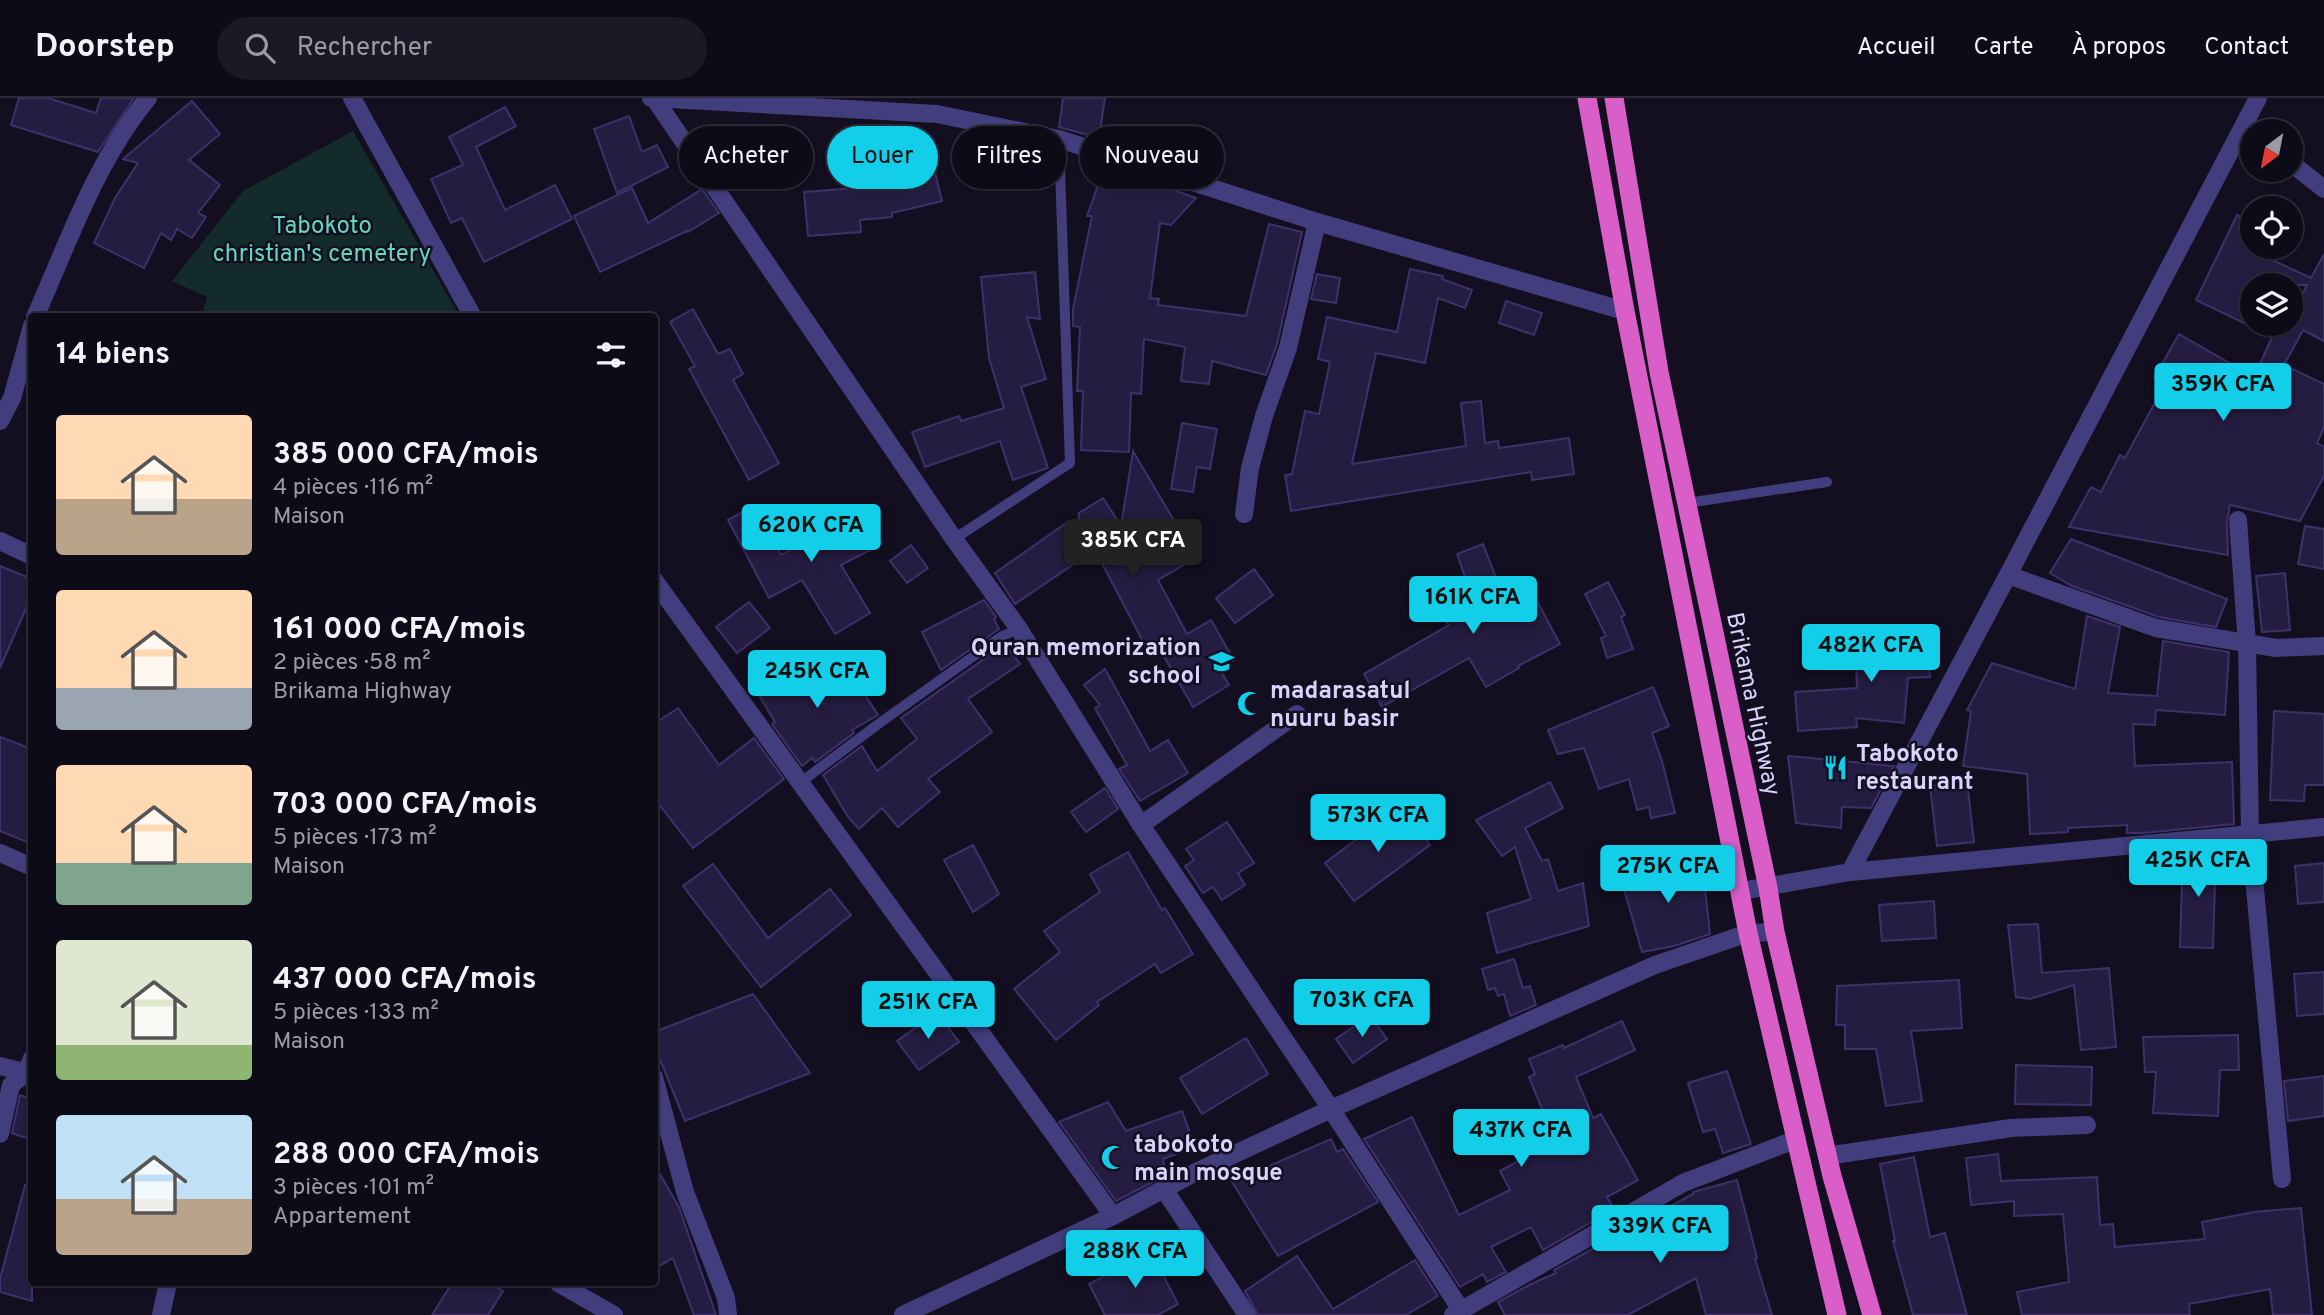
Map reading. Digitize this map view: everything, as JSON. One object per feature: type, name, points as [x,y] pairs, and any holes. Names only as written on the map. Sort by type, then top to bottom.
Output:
[{"type":"highway","name":"Brikama Highway","points":[[1587,98],[1625,311],[1748,933],[1838,1315]]},
{"type":"highway","name":"Brikama Highway","points":[[1614,98],[1659,372],[1775,932],[1827,1156],[1872,1315]]},
{"type":"street","points":[[37,313],[93,185],[130,119],[148,98]]},
{"type":"street","points":[[352,98],[471,313]]},
{"type":"street","points":[[652,98],[938,106],[1011,126]]},
{"type":"street","points":[[652,98],[1018,629],[1141,825],[1331,1109],[1457,1312],[1683,1183],[1797,1139]]},
{"type":"street","points":[[2251,119],[2258,98]]},
{"type":"street","points":[[1066,141],[1317,222],[1625,311]]},
{"type":"street","points":[[1850,872],[2240,144]]},
{"type":"street","points":[[2303,172],[2324,189]]},
{"type":"street","points":[[1244,514],[1250,468],[1264,416],[1288,348],[1317,222]]},
{"type":"street","points":[[0,421],[12,398],[28,340]]},
{"type":"street","points":[[2238,520],[2247,644],[2250,835],[2282,1179]]},
{"type":"street","points":[[0,541],[28,554]]},
{"type":"street","points":[[2008,575],[2156,628],[2276,648],[2324,646]]},
{"type":"street","points":[[658,585],[1113,1216]]},
{"type":"street","points":[[1141,825],[1297,714]]},
{"type":"street","points":[[1741,891],[1850,872],[2324,827]]},
{"type":"street","points":[[0,853],[28,865]]},
{"type":"street","points":[[903,1315],[1331,1109],[1656,965],[1748,933],[1775,932]]},
{"type":"street","points":[[0,1066],[28,1068]]},
{"type":"street","points":[[0,1135],[11,1085],[28,1070]]},
{"type":"street","points":[[658,1092],[685,1192],[726,1298],[728,1315]]},
{"type":"street","points":[[1827,1156],[2011,1128],[2087,1125]]},
{"type":"street","points":[[1164,1189],[1247,1315]]},
{"type":"street","points":[[161,1315],[167,1286]]},
{"type":"street","points":[[563,1286],[614,1315]]},
{"type":"lane","points":[[954,539],[1070,463],[1061,189]]},
{"type":"lane","points":[[1687,503],[1827,482]]},
{"type":"lane","points":[[801,782],[925,690],[1002,636],[1018,629]]},
{"type":"green space","name":"Tabokoto christian's cemetery","points":[[353,131],[458,313],[207,313],[203,310],[207,297],[172,281],[243,191]]},
{"type":"building","points":[[19,98],[48,98],[96,113],[101,98],[134,98],[98,152],[11,125]]},
{"type":"building","points":[[1063,98],[1105,98],[1101,126],[1080,126],[1080,133],[1066,129],[1066,126],[1059,126]]},
{"type":"building","points":[[192,101],[220,134],[189,160],[220,185],[198,213],[206,217],[192,238],[177,229],[171,240],[161,233],[144,268],[94,243],[115,198],[138,163],[123,159]]},
{"type":"building","points":[[505,107],[516,126],[476,147],[505,210],[555,185],[572,219],[484,262],[462,218],[451,223],[431,179],[463,165],[449,137]]},
{"type":"building","points":[[629,116],[642,152],[657,145],[668,167],[617,193],[594,129]]},
{"type":"building","points":[[938,185],[942,201],[892,213],[892,217],[860,220],[861,232],[808,236],[804,192],[843,189],[938,189]]},
{"type":"building","points":[[632,188],[648,223],[702,189],[719,213],[688,232],[600,272],[574,216]]},
{"type":"building","points":[[1097,189],[1170,189],[1196,198],[1171,225],[1160,223],[1150,298],[1159,299],[1158,305],[1246,316],[1269,224],[1302,232],[1277,344],[1266,375],[1212,361],[1209,384],[1181,381],[1185,347],[1144,339],[1141,394],[1131,393],[1129,452],[1081,450],[1083,391],[1077,391],[1080,327],[1073,326],[1073,309],[1092,216],[1087,216]]},
{"type":"building","points":[[2237,215],[2240,217],[2240,259],[2270,259],[2300,273],[2240,273],[2240,321],[2196,300]]},
{"type":"building","points":[[2324,254],[2324,341],[2303,330],[2303,293],[2307,285],[2303,285],[2303,274],[2311,278]]},
{"type":"building","points":[[1410,269],[1443,276],[1442,279],[1472,290],[1465,308],[1438,298],[1425,363],[1376,353],[1352,464],[1466,446],[1461,403],[1481,401],[1485,443],[1498,441],[1499,448],[1569,438],[1574,474],[1532,480],[1531,472],[1291,511],[1285,475],[1292,474],[1305,411],[1319,414],[1330,362],[1318,359],[1327,317],[1397,332]]},
{"type":"building","points":[[1035,272],[1040,319],[1027,317],[1046,379],[1021,387],[1048,468],[1013,480],[1000,441],[925,467],[912,432],[959,416],[961,421],[1004,408],[989,358],[981,277]]},
{"type":"building","points":[[1317,274],[1340,278],[1336,303],[1311,299]]},
{"type":"building","points":[[1506,301],[1542,313],[1534,335],[1499,323]]},
{"type":"building","points":[[693,309],[718,354],[730,349],[743,374],[733,380],[779,463],[749,480],[689,369],[695,366],[670,322]]},
{"type":"building","points":[[2179,334],[2254,377],[2273,336],[2300,336],[2284,365],[2324,384],[2324,427],[2317,443],[2324,447],[2324,476],[2300,521],[2230,505],[2227,521],[2228,555],[2069,527],[2091,487],[2101,492],[2120,455],[2125,458],[2165,384],[2154,378]]},
{"type":"building","points":[[1182,423],[1217,429],[1210,469],[1197,467],[1193,492],[1171,489]]},
{"type":"building","points":[[1133,451],[1196,558],[1158,580],[1187,634],[1211,620],[1234,660],[1219,668],[1229,685],[1193,707],[1158,646],[1149,653],[1096,552],[1015,604],[995,573],[1066,523],[1077,555],[1079,513],[1103,498],[1121,526]]},
{"type":"building","points":[[755,505],[781,555],[865,512],[882,544],[841,565],[870,613],[835,634],[802,580],[769,598],[728,520]]},
{"type":"building","points":[[2305,526],[2324,529],[2324,569],[2298,564]]},
{"type":"building","points":[[2071,539],[2227,599],[2216,627],[2159,617],[2072,586],[2050,573]]},
{"type":"building","points":[[1483,544],[1502,593],[1526,580],[1560,644],[1486,687],[1469,658],[1382,707],[1364,674],[1449,625],[1445,620],[1474,602],[1457,554]]},
{"type":"building","points":[[911,545],[928,568],[907,583],[890,561]]},
{"type":"building","points":[[0,566],[28,577],[28,604],[0,668]]},
{"type":"building","points":[[1254,569],[1273,595],[1235,623],[1216,598]]},
{"type":"building","points":[[2285,573],[2290,630],[2262,632],[2256,576]]},
{"type":"building","points":[[1608,582],[1625,615],[1621,617],[1633,649],[1607,658],[1601,638],[1606,636],[1585,594]]},
{"type":"building","points":[[984,600],[996,617],[994,619],[999,629],[941,670],[922,632]]},
{"type":"building","points":[[749,602],[770,628],[737,653],[716,627]]},
{"type":"building","points":[[2087,616],[2120,627],[2108,693],[2157,696],[2163,641],[2229,652],[2225,715],[2156,710],[2155,725],[2133,724],[2135,766],[2232,762],[2234,824],[2143,833],[2127,833],[2127,825],[2068,828],[2068,832],[2030,834],[2027,774],[1963,766],[1971,711],[1967,710],[1992,663],[2075,689]]},
{"type":"building","points":[[1938,633],[1939,657],[1929,658],[1930,677],[1908,678],[1904,723],[1856,718],[1857,727],[1798,731],[1795,692],[1857,688],[1855,641],[1887,639],[1886,635]]},
{"type":"building","points":[[1005,644],[1020,664],[968,699],[992,732],[928,779],[940,792],[898,827],[882,808],[859,829],[848,817],[823,775],[862,746],[877,771],[917,739],[901,718]]},
{"type":"building","points":[[826,653],[853,691],[860,687],[878,715],[852,730],[854,733],[815,762],[812,758],[802,766],[772,724],[775,722],[760,697]]},
{"type":"building","points":[[1105,669],[1150,751],[1168,740],[1188,773],[1140,801],[1119,769],[1127,765],[1095,708],[1100,705],[1084,685]]},
{"type":"building","points":[[1653,687],[1669,726],[1652,733],[1675,813],[1651,818],[1649,807],[1637,810],[1629,779],[1599,789],[1584,748],[1558,754],[1548,730]]},
{"type":"building","points":[[678,708],[719,765],[754,738],[784,779],[693,848],[658,803],[658,721]]},
{"type":"building","points":[[2274,711],[2324,714],[2324,785],[2305,785],[2304,801],[2270,800]]},
{"type":"building","points":[[0,737],[28,748],[28,839],[27,842],[0,831]]},
{"type":"building","points":[[1788,756],[1894,766],[1871,808],[1842,807],[1841,828],[1796,823]]},
{"type":"building","points":[[1967,781],[1974,842],[1937,846],[1930,786]]},
{"type":"building","points":[[1550,782],[1563,808],[1525,828],[1542,861],[1548,859],[1558,891],[1583,883],[1589,926],[1497,953],[1487,913],[1531,899],[1515,847],[1502,856],[1476,820]]},
{"type":"building","points":[[1105,788],[1118,809],[1086,832],[1071,812]]},
{"type":"building","points":[[1401,806],[1430,845],[1354,901],[1325,863]]},
{"type":"building","points":[[1227,822],[1254,863],[1238,873],[1245,885],[1222,900],[1213,887],[1203,893],[1185,866],[1194,860],[1186,849]]},
{"type":"building","points":[[973,845],[999,894],[973,912],[944,860]]},
{"type":"building","points":[[2216,849],[2213,948],[2180,947],[2183,852]]},
{"type":"building","points":[[1128,852],[1162,910],[1165,908],[1193,954],[1161,973],[1155,964],[1097,1002],[1099,1005],[1056,1040],[1014,989],[1060,952],[1044,931],[1100,892],[1090,874]]},
{"type":"building","points":[[1702,861],[1710,934],[1674,946],[1642,952],[1620,875]]},
{"type":"building","points":[[2324,863],[2324,902],[2298,904],[2295,866]]},
{"type":"building","points":[[713,864],[768,938],[830,889],[851,915],[761,987],[683,886]]},
{"type":"building","points":[[1934,901],[1936,938],[1882,941],[1879,905]]},
{"type":"building","points":[[2038,924],[2042,973],[2109,968],[2116,1047],[2081,1050],[2074,985],[2030,999],[2016,997],[2008,925]]},
{"type":"building","points":[[1514,959],[1523,988],[1530,986],[1536,1005],[1510,1016],[1504,994],[1498,996],[1495,988],[1488,990],[1482,969]]},
{"type":"building","points":[[2324,972],[2324,1014],[2297,1016],[2294,974]]},
{"type":"building","points":[[1959,980],[1962,1028],[1911,1031],[1922,1101],[1886,1106],[1876,1049],[1845,1049],[1845,1025],[1836,1025],[1837,986]]},
{"type":"building","points":[[753,994],[810,1073],[685,1121],[658,1055],[658,1030]]},
{"type":"building","points":[[937,1012],[959,1042],[919,1070],[897,1041]]},
{"type":"building","points":[[1370,1015],[1387,1039],[1353,1063],[1336,1039]]},
{"type":"building","points":[[1622,1021],[1635,1050],[1576,1077],[1593,1118],[1601,1114],[1638,1180],[1607,1197],[1614,1209],[1543,1250],[1531,1227],[1491,1247],[1506,1272],[1487,1282],[1483,1274],[1460,1287],[1364,1139],[1412,1117],[1459,1215],[1510,1190],[1500,1171],[1555,1141],[1529,1077],[1535,1074],[1529,1059],[1563,1045],[1564,1048]]},
{"type":"building","points":[[2238,1035],[2239,1070],[2220,1070],[2218,1116],[2153,1113],[2156,1072],[2145,1072],[2143,1037]]},
{"type":"building","points":[[1246,1038],[1268,1074],[1202,1114],[1180,1078]]},
{"type":"building","points":[[2016,1065],[2092,1067],[2091,1105],[2015,1104]]},
{"type":"building","points":[[1727,1071],[1751,1144],[1723,1153],[1715,1129],[1703,1132],[1688,1083]]},
{"type":"building","points":[[2324,1076],[2324,1116],[2288,1121],[2284,1081]]},
{"type":"building","points":[[20,1095],[28,1098],[28,1139],[12,1133]]},
{"type":"building","points":[[1108,1102],[1126,1131],[1182,1111],[1195,1147],[1163,1159],[1164,1164],[1148,1170],[1155,1181],[1116,1201],[1059,1122]]},
{"type":"building","points":[[1331,1139],[1337,1152],[1343,1149],[1378,1202],[1278,1256],[1232,1182]]},
{"type":"building","points":[[1998,1154],[2001,1181],[2097,1177],[2100,1225],[2113,1224],[2115,1247],[2205,1239],[2202,1222],[2254,1212],[2301,1208],[2312,1315],[2273,1315],[2270,1289],[2189,1304],[2190,1315],[2022,1315],[2017,1292],[2069,1282],[2063,1214],[2014,1216],[2014,1201],[1971,1205],[1966,1158]]},
{"type":"building","points":[[1914,1157],[1930,1237],[1945,1233],[1967,1315],[1913,1315],[1893,1241],[1880,1164]]},
{"type":"building","points":[[658,1171],[679,1207],[716,1315],[694,1315],[673,1258],[658,1267]]},
{"type":"building","points":[[1737,1180],[1757,1258],[1755,1259],[1772,1315],[1706,1315],[1696,1278],[1628,1315],[1505,1315],[1498,1302],[1556,1273],[1554,1270],[1693,1192]]},
{"type":"building","points":[[25,1185],[28,1185],[28,1286],[32,1286],[32,1301],[0,1292],[0,1279]]},
{"type":"building","points":[[1151,1252],[1178,1304],[1158,1315],[1105,1315],[1089,1284]]},
{"type":"building","points":[[1297,1256],[1333,1309],[1415,1260],[1438,1296],[1406,1315],[1258,1315],[1245,1291]]},
{"type":"building","points":[[450,1286],[495,1286],[503,1291],[488,1315],[432,1315]]},
{"type":"place","name":"Quran memorization school","points":[[1221,661]]},
{"type":"place","name":"madarasatul nuuru basir","points":[[1250,704]]},
{"type":"place","name":"Tabokoto restaurant","points":[[1836,767]]},
{"type":"place","name":"tabokoto main mosque","points":[[1114,1158]]}]
